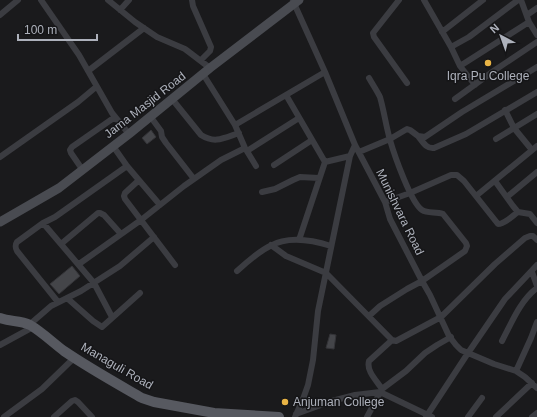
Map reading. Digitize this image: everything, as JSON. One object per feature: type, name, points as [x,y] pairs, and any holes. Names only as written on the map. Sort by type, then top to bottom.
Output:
[{"type":"main road","name":"Managuli Road","points":[[3,321],[22,322],[31,326],[41,332],[64,351],[142,398],[212,415],[279,417]]},
{"type":"street","points":[[0,15],[18,0]]},
{"type":"street","points":[[41,0],[79,55],[112,113],[129,134]]},
{"type":"street","points":[[108,0],[144,28],[157,36],[186,49],[200,60],[235,125],[246,150],[256,166]]},
{"type":"street","points":[[120,10],[129,0]]},
{"type":"street","points":[[192,0],[211,47],[210,51],[200,60]]},
{"type":"street","points":[[399,0],[374,33],[374,37],[407,83]]},
{"type":"street","points":[[424,0],[460,66],[475,85]]},
{"type":"street","points":[[442,32],[483,0]]},
{"type":"street","points":[[451,47],[469,37],[519,0],[537,36]]},
{"type":"street","name":"Jama Masjid Road","points":[[0,222],[59,188],[296,1]]},
{"type":"street","name":"Munishvara Road","points":[[296,1],[355,145],[385,202],[390,219],[451,337],[461,350],[516,371],[535,386]]},
{"type":"street","points":[[527,15],[537,8]]},
{"type":"street","points":[[460,66],[530,22]]},
{"type":"street","points":[[88,71],[144,28]]},
{"type":"street","points":[[455,99],[537,42]]},
{"type":"street","points":[[418,136],[425,137],[432,133],[462,112],[537,67]]},
{"type":"street","points":[[235,125],[325,72]]},
{"type":"street","points":[[369,78],[379,96],[390,139],[410,193],[423,210],[443,214],[467,246],[465,251],[422,281],[380,306],[369,316]]},
{"type":"street","points":[[0,157],[78,102],[96,87]]},
{"type":"street","points":[[359,152],[390,139],[407,129],[418,136],[427,147],[434,148],[466,134],[537,92]]},
{"type":"street","points":[[286,94],[325,162]]},
{"type":"street","points":[[172,99],[201,135],[206,138],[220,140],[239,133]]},
{"type":"street","points":[[476,196],[535,148],[514,128],[505,110]]},
{"type":"street","points":[[496,140],[537,114]]},
{"type":"street","points":[[150,116],[161,131],[162,137],[166,143],[194,179]]},
{"type":"street","points":[[82,170],[70,150],[72,147],[115,117]]},
{"type":"street","points":[[79,264],[221,160],[246,150],[299,118]]},
{"type":"street","points":[[274,165],[312,140]]},
{"type":"street","points":[[296,416],[308,384],[313,360],[318,311],[350,156],[355,145]]},
{"type":"street","points":[[113,146],[127,166],[160,205]]},
{"type":"street","points":[[325,162],[350,156]]},
{"type":"street","points":[[299,240],[325,162]]},
{"type":"street","points":[[58,302],[15,247],[17,242],[127,166]]},
{"type":"street","points":[[507,197],[537,172]]},
{"type":"street","points":[[385,202],[450,176],[457,175],[464,181],[498,224],[503,223],[518,212]]},
{"type":"street","points":[[262,192],[275,189],[300,177],[319,178]]},
{"type":"street","points":[[139,180],[124,193],[125,199],[175,265]]},
{"type":"street","points":[[495,181],[518,212],[530,214],[537,222]]},
{"type":"street","points":[[61,244],[98,213],[104,215],[121,234]]},
{"type":"street","points":[[43,223],[94,283],[112,317]]},
{"type":"street","points":[[537,240],[533,236],[525,238],[495,264],[441,317],[396,341],[392,340],[370,361],[368,364],[371,374],[381,391],[428,416],[468,353],[505,299],[537,265]]},
{"type":"street","points":[[0,345],[31,326],[58,302],[94,283],[120,266],[154,237]]},
{"type":"street","points":[[237,271],[271,245],[286,241],[299,240],[319,242],[331,246]]},
{"type":"street","points":[[271,245],[286,256],[326,274],[392,340]]},
{"type":"street","points":[[502,341],[521,306],[530,293],[537,287],[532,272]]},
{"type":"street","points":[[67,298],[102,327],[140,293]]},
{"type":"street","points":[[516,371],[532,338],[537,322]]},
{"type":"street","points":[[367,417],[381,391],[430,350],[451,337]]},
{"type":"street","points":[[4,417],[42,389],[75,357]]},
{"type":"street","points":[[496,417],[535,386]]},
{"type":"street","points":[[296,416],[332,401],[381,391]]},
{"type":"street","points":[[468,417],[482,398]]},
{"type":"street","points":[[58,416],[72,401],[75,400],[92,417]]},
{"type":"street","points":[[532,417],[537,413]]},
{"type":"building","points":[[151,130],[156,137],[147,144],[142,138]]},
{"type":"building","points":[[72,266],[80,276],[59,294],[50,284]]},
{"type":"building","points":[[330,334],[336,335],[334,349],[326,348]]},
{"type":"place","name":"Iqra Pu College","points":[[488,63]]},
{"type":"place","name":"Anjuman College","points":[[285,402]]}]
